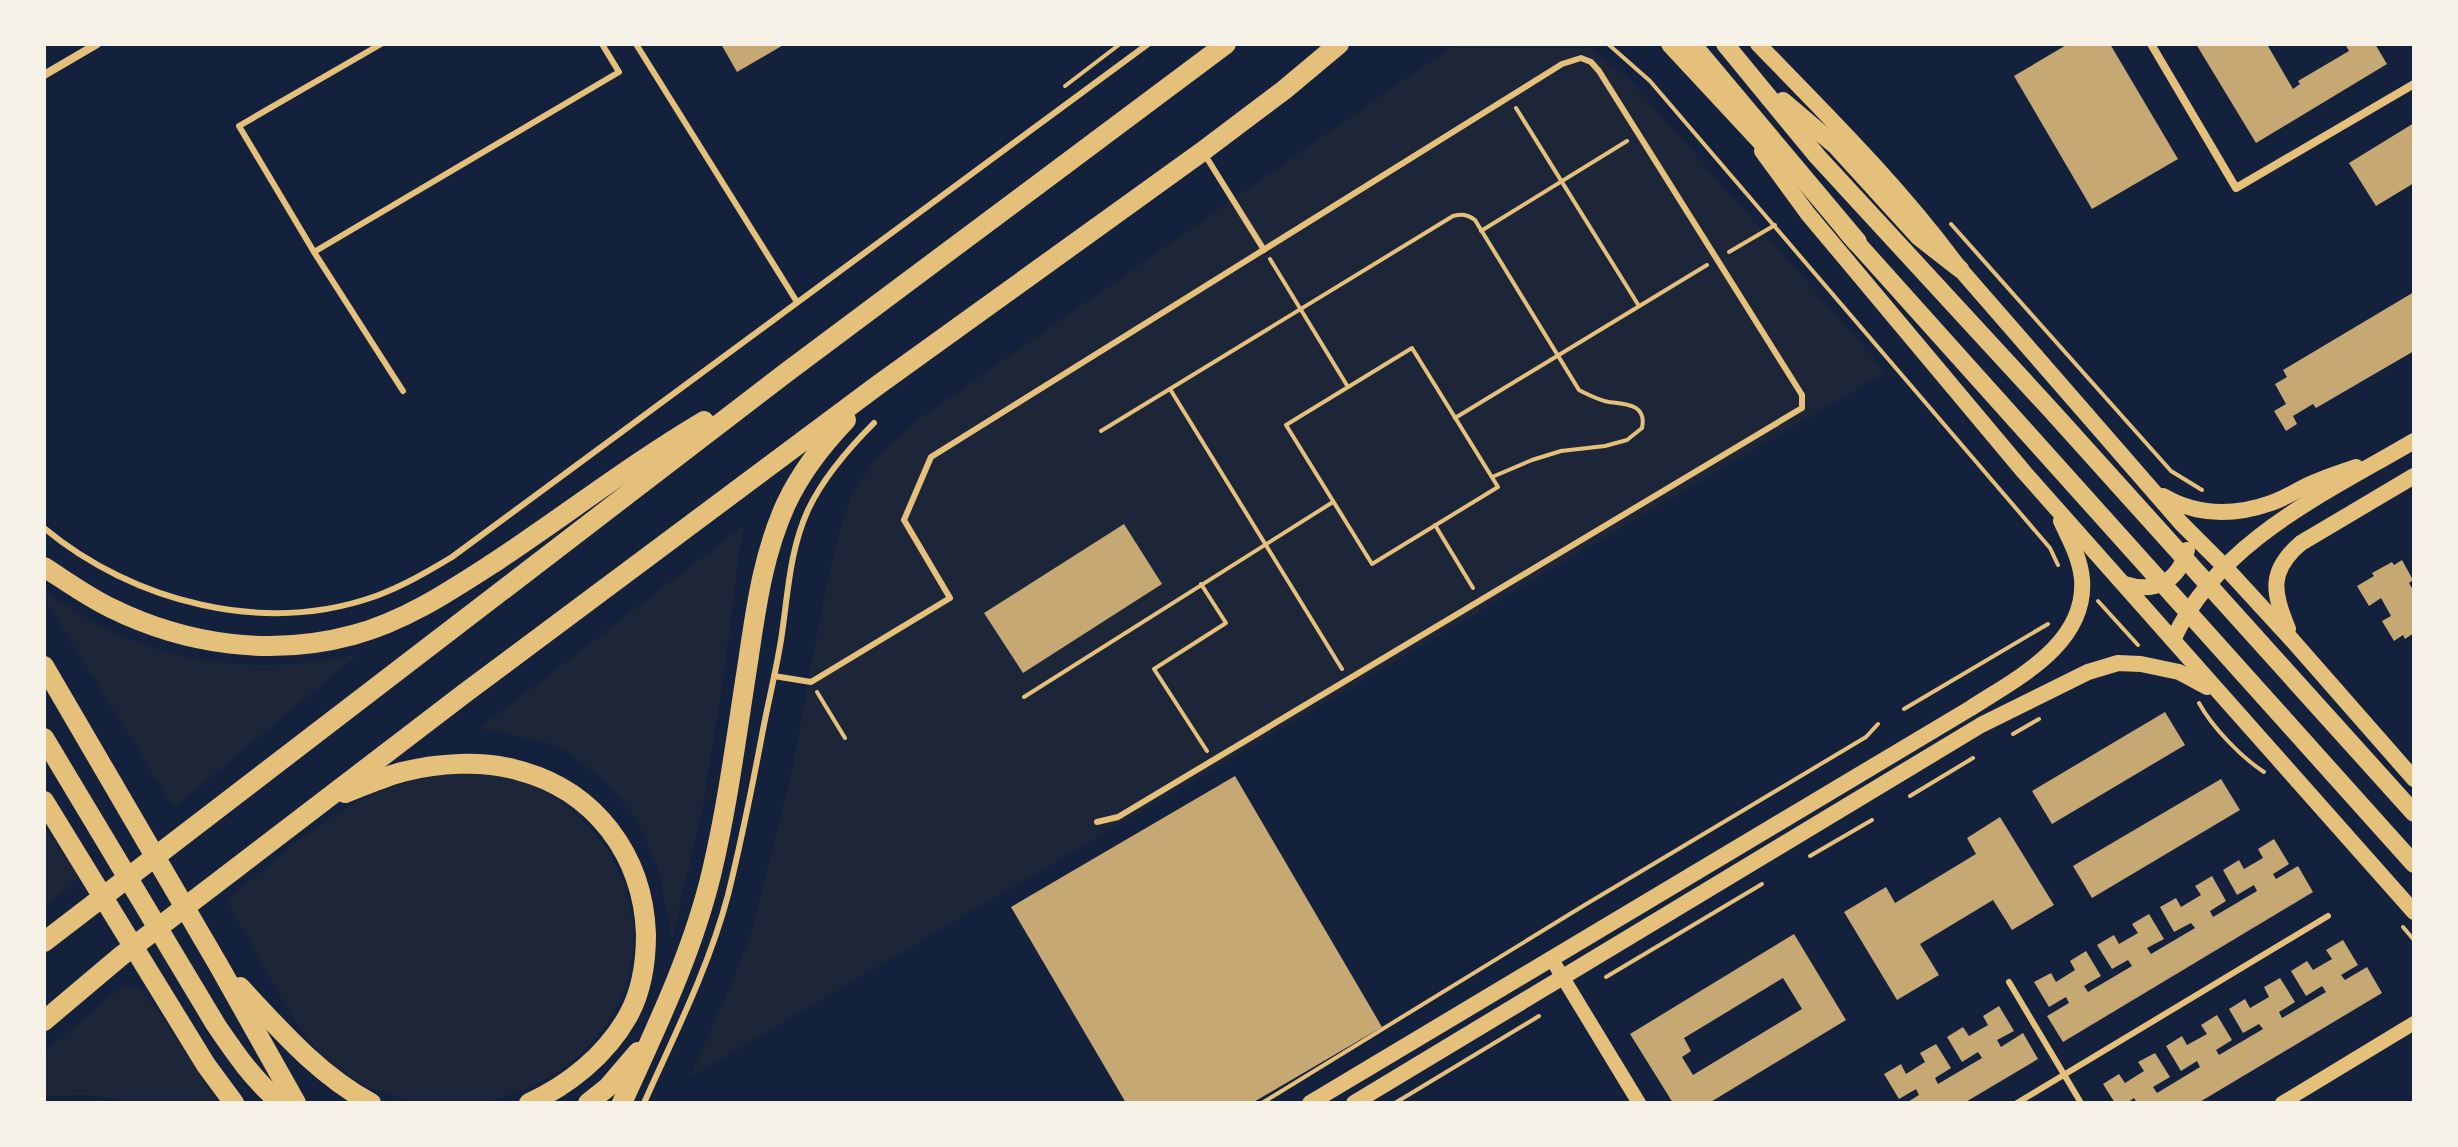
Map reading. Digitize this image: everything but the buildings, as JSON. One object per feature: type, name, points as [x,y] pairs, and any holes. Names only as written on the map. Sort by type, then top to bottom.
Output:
[{"type":"highway","points":[[1179,79],[1214,44]]},
{"type":"highway","points":[[44,942],[787,372],[1226,44]]},
{"type":"highway","points":[[44,1021],[121,956],[323,802],[878,385],[1203,151],[1339,44]]},
{"type":"highway","points":[[1691,44],[1857,242]]},
{"type":"highway","points":[[44,567],[110,608],[189,637],[262,647],[306,644],[353,635],[405,616],[465,582],[685,432],[787,372]]},
{"type":"highway","points":[[622,1103],[659,1021],[698,920],[711,876],[721,832],[759,591],[774,533],[787,501],[811,464],[878,385]]},
{"type":"highway","points":[[44,666],[296,1103]]},
{"type":"highway","points":[[44,738],[216,1025],[239,1059],[266,1091],[281,1103]]},
{"type":"highway","points":[[323,802],[402,772],[477,764],[516,769],[550,781],[581,801],[606,825],[624,850],[637,877],[645,912],[646,954],[641,984],[628,1016],[606,1047],[580,1073],[551,1093],[529,1103]]},
{"type":"highway","points":[[44,801],[195,1047],[234,1103]]},
{"type":"highway","points":[[219,966],[317,1066],[371,1103]]},
{"type":"highway","points":[[588,1103],[630,1063],[659,1021]]},
{"type":"main road","points":[[1670,44],[1857,242],[2414,864]]},
{"type":"main road","points":[[1725,44],[1817,156],[2414,813]]},
{"type":"main road","points":[[1758,44],[1866,157],[2181,523],[2293,641],[2414,779]]},
{"type":"main road","points":[[1748,70],[1836,146],[1919,237],[1960,269]]},
{"type":"main road","points":[[1737,118],[1808,214],[2054,505],[2414,912]]},
{"type":"main road","points":[[2147,483],[2166,497],[2199,511],[2245,510],[2272,503],[2312,483],[2408,445]]},
{"type":"main road","points":[[2173,640],[2196,599],[2258,537],[2288,515],[2408,445]]},
{"type":"main road","points":[[2293,641],[2277,601],[2275,586],[2278,571],[2287,555],[2414,476]]},
{"type":"main road","points":[[1310,1103],[1971,708],[2034,666],[2067,634],[2081,596],[2080,567],[2054,505]]},
{"type":"main road","points":[[2125,584],[2137,588],[2156,586],[2177,573],[2187,548],[2181,523]]},
{"type":"main road","points":[[1354,1103],[1981,725],[2088,672],[2118,663],[2141,664],[2179,672],[2202,683],[2225,700]]},
{"type":"main road","points":[[1971,708],[1981,725]]},
{"type":"street","points":[[44,75],[97,44]]},
{"type":"street","points":[[2151,44],[2236,188],[2414,84]]},
{"type":"street","points":[[1551,958],[1639,1103]]},
{"type":"street","points":[[2282,1103],[2414,1023]]},
{"type":"lane","points":[[381,44],[239,126],[314,252],[403,391]]},
{"type":"lane","points":[[314,252],[619,72],[602,44]]},
{"type":"lane","points":[[636,44],[797,302]]},
{"type":"lane","points":[[44,528],[92,563],[127,581],[170,597],[212,607],[254,613],[297,612],[373,597],[400,586],[452,557],[1148,44]]},
{"type":"lane","points":[[774,676],[811,682],[950,598],[904,520],[931,457],[1562,64],[1581,58],[1591,62],[1802,395],[1802,408],[1118,817],[1097,822]]},
{"type":"lane","points":[[1203,151],[1264,250]]},
{"type":"lane","points":[[644,1103],[684,1015],[727,898],[774,676],[798,534],[809,507],[822,487],[857,440],[874,423]]},
{"type":"lane","points":[[2017,1103],[2328,916]]},
{"type":"lane","points":[[2009,982],[2081,1103]]},
{"type":"path","points":[[1608,44],[1650,81],[1775,225],[2050,548],[2062,574]]},
{"type":"path","points":[[1509,97],[1639,306]]},
{"type":"path","points":[[1481,231],[1639,134]]},
{"type":"path","points":[[1101,431],[1453,216],[1469,215],[1579,390],[1594,398],[1626,402],[1639,408],[1644,420],[1642,428],[1627,440],[1561,451],[1492,477]]},
{"type":"path","points":[[1948,220],[2171,471],[2212,493]]},
{"type":"path","points":[[1455,418],[1775,225]]},
{"type":"path","points":[[1264,250],[1348,387]]},
{"type":"path","points":[[1412,348],[1498,487],[1372,564],[1286,425],[1348,387],[1412,348]]},
{"type":"path","points":[[1170,389],[1348,678]]},
{"type":"path","points":[[1024,697],[1333,501]]},
{"type":"path","points":[[1435,525],[1480,599]]},
{"type":"path","points":[[1201,584],[1226,623],[1154,669],[1213,760]]},
{"type":"path","points":[[2096,599],[2142,650]]},
{"type":"path","points":[[1904,709],[2028,638],[2053,619]]},
{"type":"path","points":[[811,682],[845,738]]},
{"type":"path","points":[[2189,695],[2199,702],[2205,714],[2249,763],[2268,774]]},
{"type":"path","points":[[2013,734],[2040,719]]},
{"type":"path","points":[[1262,1103],[1866,737],[1878,724]]},
{"type":"path","points":[[1910,796],[1973,758]]},
{"type":"path","points":[[1810,856],[1872,820]]},
{"type":"path","points":[[1606,977],[1762,884]]},
{"type":"path","points":[[2393,916],[2414,940]]},
{"type":"path","points":[[1395,1103],[1539,1016]]},
{"type":"shaded area","points":[[1455,44],[1587,44],[1630,80],[1886,372],[689,1078],[751,932],[792,771],[837,540],[850,499],[874,460],[912,424]]},
{"type":"shaded area","points":[[743,526],[703,805],[672,939],[658,868],[635,816],[596,773],[556,745],[480,728]]},
{"type":"shaded area","points":[[44,589],[80,614],[116,633],[154,648],[193,658],[233,664],[274,665],[358,654],[174,808],[44,598]]},
{"type":"shaded area","points":[[464,771],[514,779],[541,789],[573,811],[592,830],[607,850],[626,891],[633,933],[629,972],[615,1009],[592,1041],[562,1068],[525,1089],[483,1102],[413,1100],[366,1085],[338,1068],[317,1049],[290,1012],[228,903],[235,893],[292,846],[353,804],[407,782]]},
{"type":"shaded area","points":[[44,826],[79,878],[44,908]]},
{"type":"shaded area","points":[[125,984],[140,989],[160,1014],[218,1103],[143,1103],[87,1095],[44,1096],[44,1053]]}]
